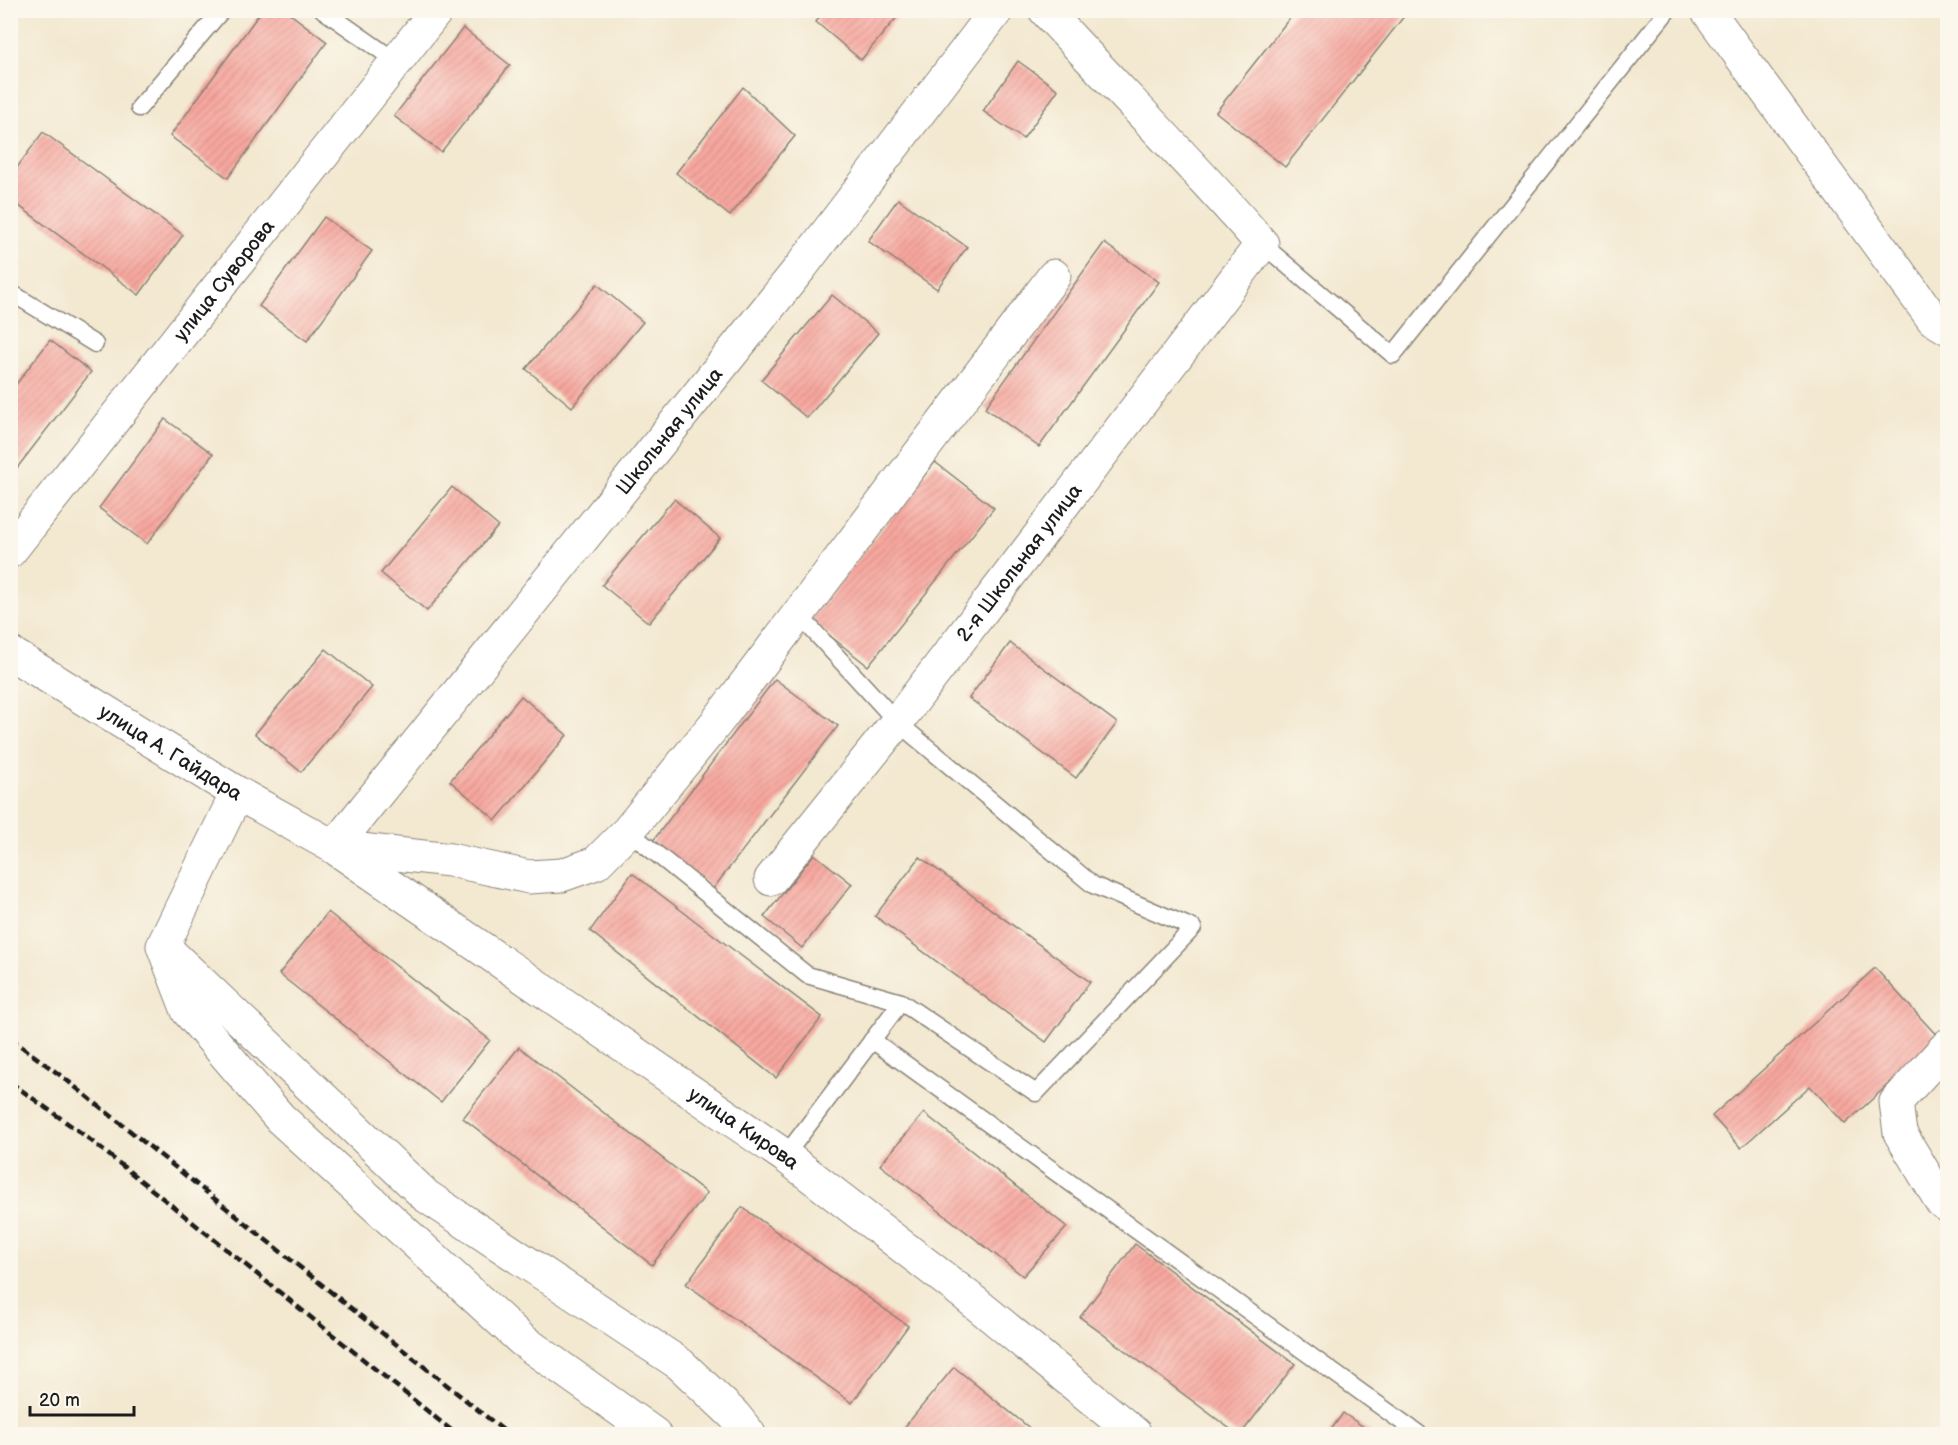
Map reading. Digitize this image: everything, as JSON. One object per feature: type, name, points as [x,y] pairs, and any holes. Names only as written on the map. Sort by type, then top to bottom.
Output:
[{"type":"street","name":"улица Суворова","points":[[10,551],[437,10]]},
{"type":"street","name":"Школьная улица","points":[[334,847],[801,267],[997,10]]},
{"type":"street","points":[[1045,10],[1262,244]]},
{"type":"street","points":[[1707,10],[1933,319],[1947,328]]},
{"type":"street","name":"2-я Школьная улица","points":[[771,879],[897,722],[1262,244]]},
{"type":"street","points":[[334,847],[450,860],[529,877],[561,875],[596,862],[628,831],[799,615],[1054,276]]},
{"type":"street","name":"улица А. Гайдара","points":[[10,653],[237,793],[334,847]]},
{"type":"street","points":[[237,793],[163,946],[188,1011],[280,1118],[522,1341],[654,1434]]},
{"type":"street","name":"улица Кирова","points":[[334,847],[785,1156],[966,1296],[1135,1434]]},
{"type":"street","points":[[163,946],[426,1196],[680,1364],[734,1415],[749,1434]]},
{"type":"street","points":[[1947,1045],[1896,1102],[1900,1132],[1941,1201],[1947,1206]]},
{"type":"lane","points":[[139,108],[222,10]]},
{"type":"lane","points":[[323,10],[397,62]]},
{"type":"lane","points":[[1262,244],[1393,355],[1668,10]]},
{"type":"lane","points":[[10,292],[95,344]]},
{"type":"lane","points":[[628,831],[807,975],[901,1002],[1036,1093],[1193,928],[1093,885],[897,722],[799,615]]},
{"type":"lane","points":[[785,1156],[901,1002]]},
{"type":"lane","points":[[872,1040],[1419,1434]]},
{"type":"building","points":[[262,10],[285,10],[327,42],[228,178],[170,136]]},
{"type":"building","points":[[825,10],[903,10],[861,60],[816,22]]},
{"type":"building","points":[[1296,10],[1409,10],[1285,167],[1216,112]]},
{"type":"building","points":[[463,28],[510,65],[441,152],[394,116]]},
{"type":"building","points":[[1018,61],[1058,90],[1023,139],[983,111]]},
{"type":"building","points":[[743,87],[795,136],[730,216],[676,173]]},
{"type":"building","points":[[43,132],[183,235],[139,295],[10,199],[10,177]]},
{"type":"building","points":[[898,199],[967,247],[937,289],[868,241]]},
{"type":"building","points":[[324,217],[372,251],[307,341],[259,306]]},
{"type":"building","points":[[1104,243],[1159,282],[1039,447],[985,408]]},
{"type":"building","points":[[597,284],[643,322],[572,407],[526,369]]},
{"type":"building","points":[[832,295],[878,333],[807,418],[761,380]]},
{"type":"building","points":[[50,340],[91,372],[10,477],[10,392]]},
{"type":"building","points":[[165,419],[213,454],[147,544],[99,508]]},
{"type":"building","points":[[935,462],[994,508],[868,666],[810,620]]},
{"type":"building","points":[[452,487],[498,526],[427,611],[381,573]]},
{"type":"building","points":[[674,499],[720,538],[649,623],[602,585]]},
{"type":"building","points":[[1010,643],[1117,723],[1076,778],[969,698]]},
{"type":"building","points":[[326,649],[372,687],[301,772],[255,734]]},
{"type":"building","points":[[775,679],[838,726],[713,889],[652,842]]},
{"type":"building","points":[[521,696],[567,735],[496,820],[450,781]]},
{"type":"building","points":[[814,854],[852,884],[802,948],[764,917]]},
{"type":"building","points":[[920,857],[1090,982],[1046,1042],[875,916]]},
{"type":"building","points":[[632,873],[822,1017],[776,1078],[590,931]]},
{"type":"building","points":[[328,912],[490,1040],[441,1102],[279,974]]},
{"type":"building","points":[[1875,968],[1939,1038],[1845,1124],[1810,1086],[1741,1148],[1712,1116]]},
{"type":"building","points":[[519,1047],[707,1193],[652,1265],[463,1118]]},
{"type":"building","points":[[924,1113],[1067,1227],[1023,1276],[880,1165]]},
{"type":"building","points":[[742,1207],[908,1326],[852,1403],[686,1284]]},
{"type":"building","points":[[1135,1244],[1295,1364],[1241,1434],[1237,1434],[1080,1317]]},
{"type":"building","points":[[954,1367],[1037,1434],[910,1434],[903,1429]]},
{"type":"building","points":[[1343,1413],[1374,1434],[1328,1434]]},
{"type":"railway","points":[[10,1038],[64,1078],[508,1434]]},
{"type":"railway","points":[[10,1082],[84,1135],[456,1434]]}]
